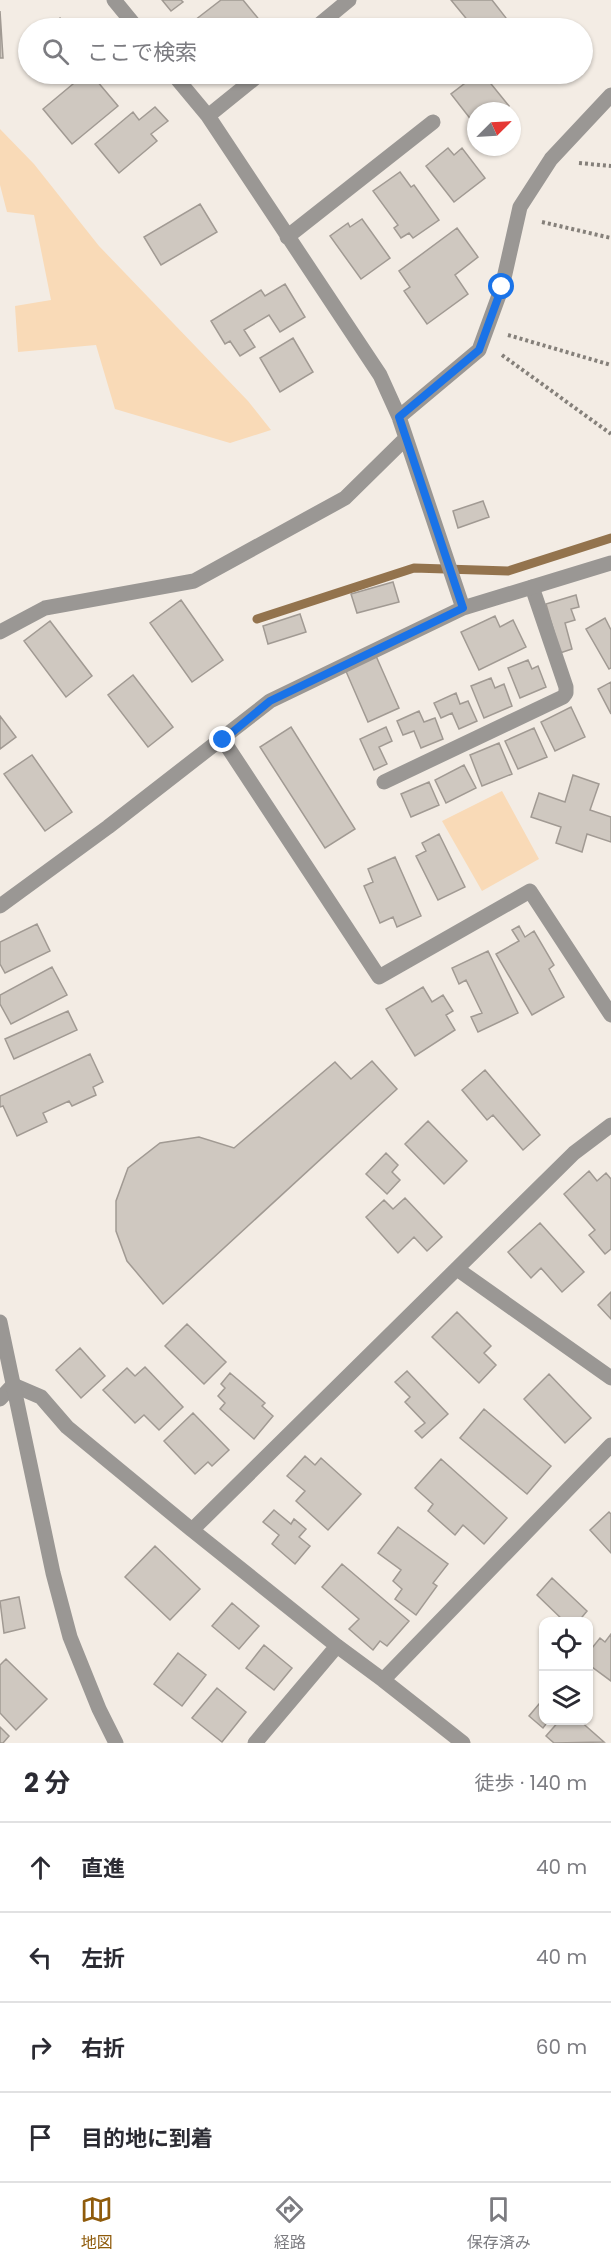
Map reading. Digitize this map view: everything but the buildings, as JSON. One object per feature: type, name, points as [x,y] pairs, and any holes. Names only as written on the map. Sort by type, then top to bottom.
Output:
[{"type":"street","points":[[114,0],[129,18]]},
{"type":"street","points":[[327,18],[349,0]]},
{"type":"street","points":[[181,84],[208,116],[380,375],[399,417],[463,608]]},
{"type":"street","points":[[208,116],[248,84]]},
{"type":"street","points":[[399,417],[479,350],[502,287],[520,207],[551,159],[611,95]]},
{"type":"street","points":[[287,237],[433,122]]},
{"type":"street","points":[[0,632],[45,608],[194,581],[345,498],[406,438]]},
{"type":"street","points":[[0,906],[223,740],[270,701],[463,608],[611,563]]},
{"type":"street","points":[[384,782],[563,697],[566,687],[532,587]]},
{"type":"street","points":[[223,740],[379,977],[530,891],[611,1015]]},
{"type":"street","points":[[192,1530],[574,1153],[611,1125]]},
{"type":"street","points":[[457,1269],[611,1378]]},
{"type":"street","points":[[0,1322],[53,1573],[70,1637],[99,1709],[116,1743]]},
{"type":"street","points":[[13,1385],[42,1397],[67,1427],[192,1530],[463,1743]]},
{"type":"street","points":[[0,1399],[13,1385]]},
{"type":"street","points":[[383,1680],[611,1445]]},
{"type":"street","points":[[255,1743],[337,1646]]},
{"type":"path","points":[[518,216],[611,238]]},
{"type":"path","points":[[485,335],[611,365]]},
{"type":"path","points":[[485,335],[611,434]]},
{"type":"shaded area","points":[[0,129],[34,164],[99,246],[248,401],[271,430],[230,443],[115,409],[96,345],[18,352],[15,306],[51,300],[34,215],[7,212],[0,185]]},
{"type":"shaded area","points":[[502,791],[539,859],[482,891],[442,821]]},
{"type":"waterway","points":[[257,619],[414,568],[508,571],[611,538]]},
{"type":"route","points":[[223,740],[270,701],[463,608],[399,417],[479,350],[502,287]]}]
